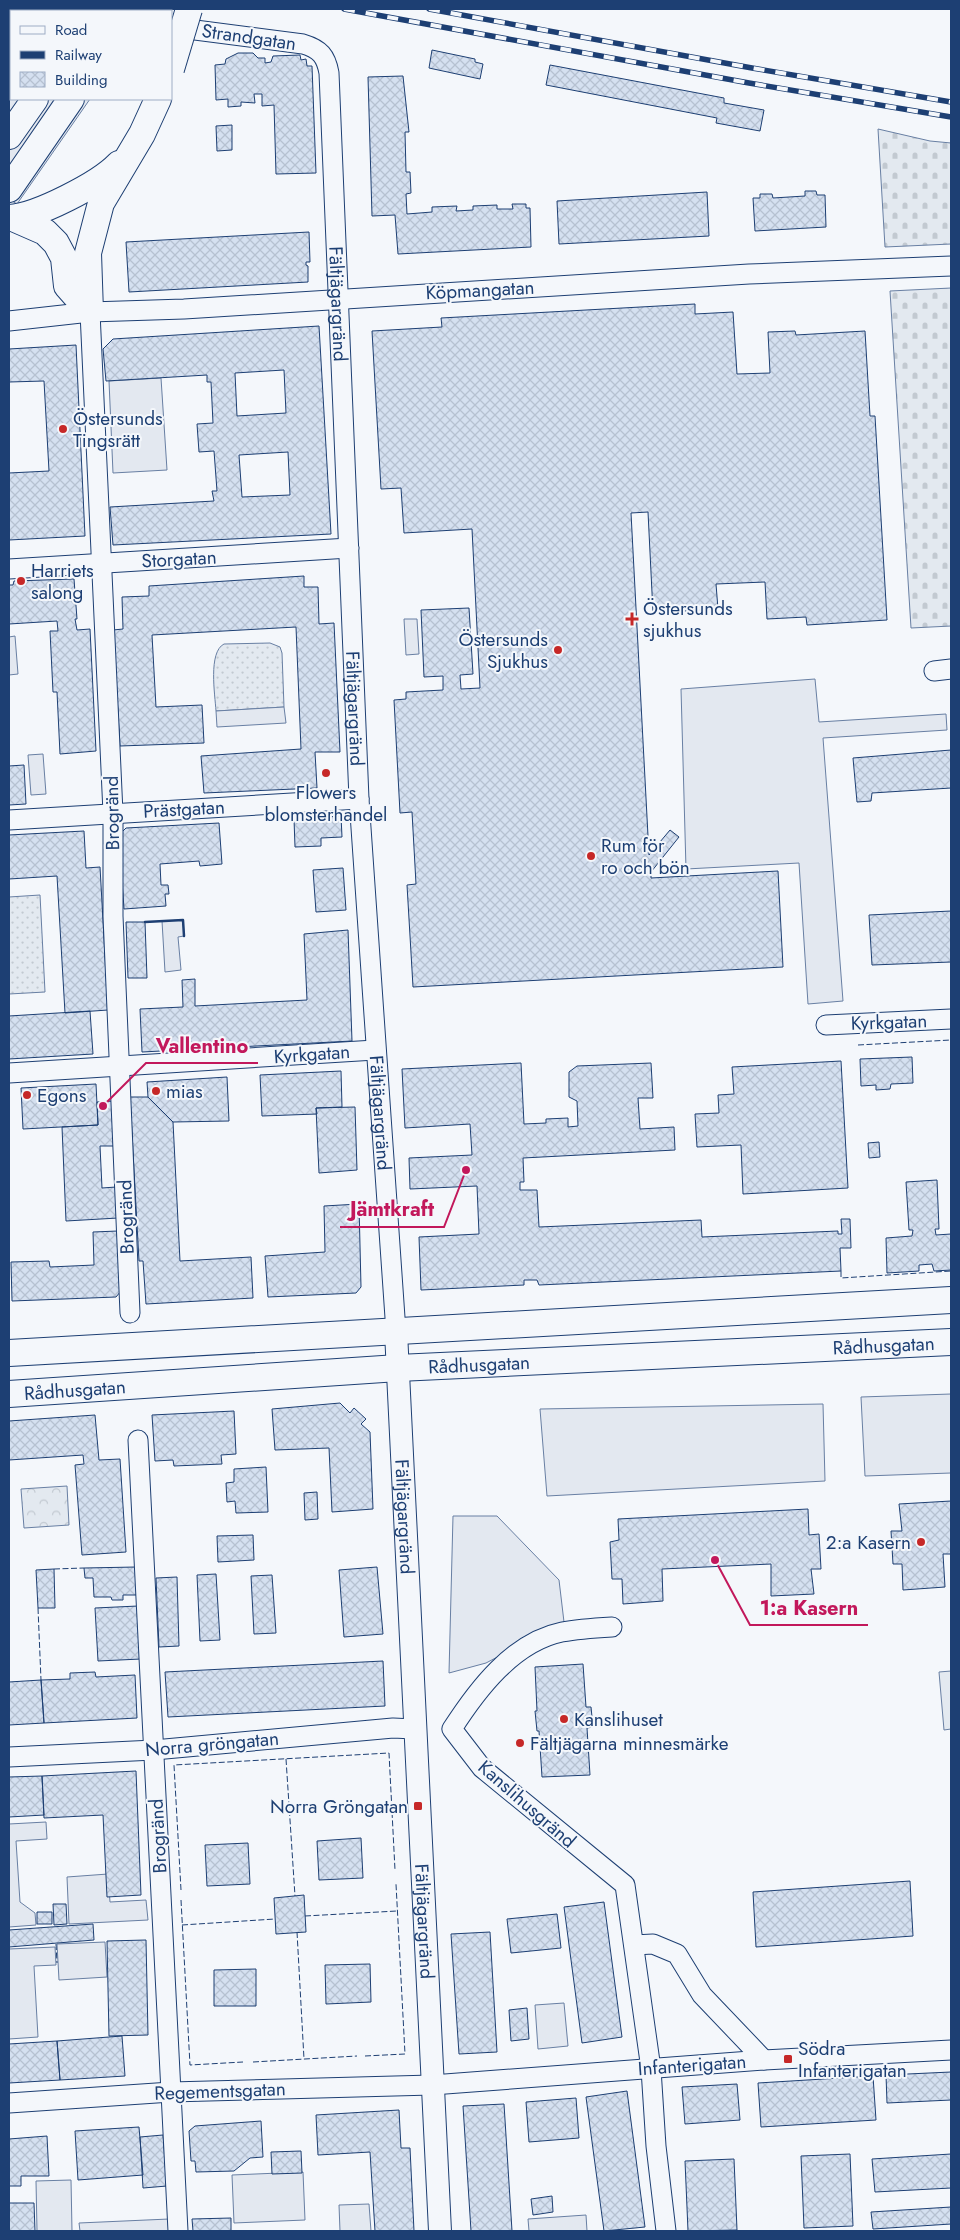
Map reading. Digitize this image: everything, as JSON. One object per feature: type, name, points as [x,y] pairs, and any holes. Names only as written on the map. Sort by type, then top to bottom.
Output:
[{"type":"main road","points":[[172,66],[189,9]]},
{"type":"main road","points":[[9,136],[34,100]]},
{"type":"main road","points":[[9,189],[70,100]]},
{"type":"main road","points":[[90,312],[88,253],[101,204],[142,134],[158,100]]},
{"type":"main road","points":[[11,218],[46,208],[96,182],[117,166],[142,134]]},
{"type":"main road","points":[[11,218],[45,232],[56,243],[64,258],[67,286],[90,312]]},
{"type":"main road","name":"Rådhusgatan","points":[[9,1353],[396,1332],[779,1308],[951,1300]]},
{"type":"main road","name":"Rådhusgatan","points":[[9,1394],[398,1368],[951,1342]]},
{"type":"street","name":"Strandgatan","points":[[172,27],[303,44],[316,48],[324,55]]},
{"type":"street","name":"Fältjägargränd","points":[[324,55],[329,74],[359,799],[396,1332],[440,2231]]},
{"type":"street","name":"Köpmangatan","points":[[9,321],[90,312],[338,300],[749,274],[951,266]]},
{"type":"street","name":"Brogränd","points":[[90,312],[113,813],[113,916],[130,1313]]},
{"type":"street","name":"Storgatan","points":[[9,568],[349,548]]},
{"type":"street","name":"Prästgatan","points":[[9,820],[359,799]]},
{"type":"street","name":"Kyrkgatan","points":[[826,1025],[951,1019]]},
{"type":"street","name":"Kyrkgatan","points":[[9,1073],[376,1050]]},
{"type":"street","name":"Brogränd","points":[[138,1440],[178,2231]]},
{"type":"street","name":"Kanslihusgränd","points":[[612,1626],[560,1632],[519,1650],[471,1700],[452,1729],[482,1768],[625,1885],[651,2069],[656,2146],[666,2231]]},
{"type":"street","name":"Norra gröngatan","points":[[9,1757],[154,1750],[393,1728],[414,1729]]},
{"type":"street","points":[[634,1945],[653,1944],[677,1954],[702,1995],[764,2060]]},
{"type":"street","name":"Infanterigatan","points":[[432,2086],[509,2078],[764,2060],[951,2050]]},
{"type":"street","name":"Regementsgatan","points":[[9,2103],[171,2092],[432,2086]]},
{"type":"green space","points":[[878,129],[930,141],[951,143],[951,244],[885,247]]},
{"type":"green space","points":[[951,288],[951,626],[911,628],[890,291]]},
{"type":"green space","points":[[270,643],[280,647],[282,653],[284,707],[216,711],[214,664],[219,649],[224,644]]},
{"type":"green space","points":[[40,895],[45,992],[9,994],[9,897]]},
{"type":"green space","points":[[67,1486],[69,1525],[24,1528],[21,1489]]},
{"type":"green space","points":[[951,1671],[951,1729],[944,1730],[939,1672]]},
{"type":"shaded area","points":[[10,92],[10,100],[89,100],[17,204],[9,199]]},
{"type":"shaded area","points":[[161,378],[167,470],[113,473],[109,381]]},
{"type":"shaded area","points":[[404,619],[417,619],[419,654],[406,655]]},
{"type":"shaded area","points":[[15,636],[18,674],[9,675],[9,637]]},
{"type":"shaded area","points":[[815,679],[819,722],[946,714],[947,730],[823,738],[843,1001],[808,1004],[799,863],[686,869],[681,689]]},
{"type":"shaded area","points":[[284,707],[286,723],[217,727],[216,711]]},
{"type":"shaded area","points":[[43,754],[46,794],[31,795],[28,755]]},
{"type":"shaded area","points":[[183,920],[184,936],[178,937],[181,970],[165,972],[162,921]]},
{"type":"shaded area","points":[[951,1394],[951,1473],[865,1476],[861,1397]]},
{"type":"shaded area","points":[[823,1404],[825,1481],[547,1496],[540,1409]]},
{"type":"shaded area","points":[[453,1516],[497,1516],[559,1580],[564,1622],[486,1663],[449,1673]]},
{"type":"shaded area","points":[[46,1822],[47,1839],[16,1841],[20,1902],[35,1913],[36,1925],[9,1927],[9,1824]]},
{"type":"shaded area","points":[[108,1874],[110,1902],[146,1900],[148,1920],[69,1924],[67,1877]]},
{"type":"shaded area","points":[[105,1942],[107,1977],[59,1980],[57,1944]]},
{"type":"shaded area","points":[[55,1947],[56,1965],[34,1966],[38,2037],[9,2039],[9,1949]]},
{"type":"shaded area","points":[[564,2003],[568,2046],[538,2049],[535,2005]]},
{"type":"shaded area","points":[[303,2172],[305,2220],[234,2223],[232,2175]]},
{"type":"shaded area","points":[[71,2180],[72,2231],[37,2231],[36,2181]]},
{"type":"shaded area","points":[[369,2204],[371,2231],[340,2231],[339,2205]]},
{"type":"shaded area","points":[[586,2215],[587,2231],[529,2231],[528,2219]]},
{"type":"shaded area","points":[[169,2219],[169,2231],[80,2231],[79,2223]]},
{"type":"building","points":[[432,50],[475,59],[475,62],[483,64],[480,79],[429,68]]},
{"type":"building","points":[[238,53],[253,53],[258,58],[265,58],[265,63],[271,62],[273,56],[300,55],[301,60],[306,59],[307,66],[312,66],[316,173],[276,174],[274,105],[262,106],[262,94],[254,94],[255,103],[241,102],[241,106],[228,107],[228,99],[216,100],[215,65],[225,64],[226,59]]},
{"type":"building","points":[[550,65],[724,98],[724,103],[764,110],[760,131],[716,123],[717,118],[546,85]]},
{"type":"building","points":[[403,76],[409,132],[405,132],[406,172],[410,172],[411,193],[406,194],[407,214],[432,212],[432,207],[457,206],[456,211],[473,210],[473,206],[497,205],[497,209],[513,209],[512,204],[526,204],[526,208],[530,208],[531,247],[398,254],[395,215],[372,216],[368,77]]},
{"type":"building","points":[[232,125],[232,150],[217,151],[216,126]]},
{"type":"building","points":[[805,191],[816,191],[817,195],[825,195],[826,227],[755,231],[753,198],[760,198],[760,194],[772,194],[773,198],[805,196]]},
{"type":"building","points":[[707,192],[709,236],[559,244],[557,201]]},
{"type":"building","points":[[309,232],[310,262],[306,262],[308,266],[308,282],[129,292],[126,242]]},
{"type":"building","name":"Östersunds Sjukhus","points":[[695,304],[695,314],[733,312],[737,374],[770,373],[768,332],[795,331],[796,335],[865,331],[870,416],[875,416],[887,620],[807,625],[806,617],[767,619],[765,582],[716,584],[718,609],[653,613],[648,512],[631,513],[649,855],[670,830],[679,837],[651,872],[651,878],[778,871],[783,967],[413,987],[407,885],[416,884],[412,812],[400,813],[394,700],[406,699],[406,692],[443,690],[443,676],[424,677],[421,610],[469,608],[473,674],[460,675],[461,689],[480,688],[472,529],[404,533],[401,488],[381,489],[372,331],[442,327],[441,318]]},
{"type":"building","points":[[319,326],[331,534],[113,545],[110,507],[214,501],[212,491],[217,491],[214,451],[199,452],[197,424],[213,423],[211,382],[207,382],[207,375],[106,381],[103,349],[113,339]],"holes":[[[284,370],[286,413],[237,416],[235,373]],[[288,452],[290,495],[242,497],[239,455]]]},
{"type":"building","name":"Östersunds Tingsrätt","points":[[76,345],[85,536],[9,540],[9,473],[49,471],[44,381],[9,382],[9,349]]},
{"type":"building","points":[[304,576],[304,587],[318,587],[319,624],[334,623],[340,752],[315,752],[317,788],[204,793],[201,756],[301,749],[296,627],[152,635],[156,707],[202,705],[204,743],[120,746],[113,630],[123,629],[122,597],[149,596],[149,586]]},
{"type":"building","points":[[74,579],[77,630],[90,629],[96,751],[60,754],[57,692],[53,692],[50,631],[58,631],[57,621],[9,624],[9,585],[13,585],[14,581]]},
{"type":"building","points":[[951,750],[951,788],[872,793],[871,801],[857,802],[853,758]]},
{"type":"building","points":[[24,765],[26,804],[9,805],[9,766]]},
{"type":"building","points":[[341,816],[342,837],[321,838],[321,846],[295,847],[294,819]]},
{"type":"building","points":[[219,823],[222,864],[200,866],[199,861],[160,864],[161,885],[168,885],[169,894],[165,894],[166,906],[124,909],[119,835],[126,828]]},
{"type":"building","points":[[84,831],[86,868],[100,867],[108,1010],[65,1013],[57,876],[9,879],[9,835]]},
{"type":"building","points":[[343,868],[346,910],[316,912],[313,870]]},
{"type":"building","points":[[951,911],[951,962],[872,965],[869,915]]},
{"type":"building","points":[[126,922],[145,922],[147,978],[128,978]]},
{"type":"building","points":[[348,930],[352,1041],[142,1052],[140,1009],[183,1007],[182,980],[195,979],[195,1006],[307,1000],[304,934]]},
{"type":"building","points":[[90,1011],[93,1054],[9,1059],[9,1016]]},
{"type":"building","points":[[912,1057],[913,1083],[891,1084],[890,1089],[876,1090],[876,1085],[861,1086],[860,1059]]},
{"type":"building","points":[[841,1061],[848,1188],[743,1194],[741,1145],[697,1147],[695,1114],[719,1113],[718,1095],[734,1094],[732,1067]]},
{"type":"building","points":[[521,1063],[524,1124],[546,1123],[546,1119],[568,1118],[568,1127],[578,1126],[577,1101],[569,1097],[569,1072],[577,1066],[651,1063],[653,1098],[638,1098],[640,1129],[674,1127],[675,1150],[523,1158],[524,1182],[520,1182],[520,1190],[537,1190],[539,1227],[701,1220],[702,1237],[838,1231],[838,1234],[842,1234],[841,1219],[850,1219],[851,1248],[840,1248],[841,1271],[539,1285],[537,1280],[524,1280],[524,1285],[421,1290],[419,1237],[479,1234],[477,1186],[410,1189],[409,1158],[472,1155],[470,1124],[405,1128],[402,1069]]},
{"type":"building","points":[[341,1071],[342,1107],[316,1108],[317,1114],[262,1116],[260,1075]]},
{"type":"building","points":[[227,1077],[229,1121],[173,1122],[148,1097],[147,1082]]},
{"type":"building","points":[[96,1084],[98,1125],[23,1129],[21,1088]]},
{"type":"building","points":[[130,1097],[148,1097],[173,1122],[180,1261],[251,1257],[253,1298],[146,1304],[143,1261],[139,1261]]},
{"type":"building","points":[[113,1101],[115,1146],[100,1146],[102,1188],[116,1187],[118,1218],[66,1221],[62,1127],[98,1125],[97,1102]]},
{"type":"building","points":[[355,1107],[357,1170],[319,1173],[316,1108]]},
{"type":"building","points":[[879,1142],[880,1157],[869,1158],[868,1143]]},
{"type":"building","points":[[937,1180],[939,1229],[935,1229],[936,1235],[951,1234],[951,1270],[934,1271],[932,1264],[919,1265],[919,1271],[887,1273],[886,1238],[912,1236],[913,1230],[909,1230],[906,1182]]},
{"type":"building","points":[[359,1204],[361,1287],[356,1293],[268,1297],[265,1256],[325,1252],[324,1206]]},
{"type":"building","points":[[118,1231],[121,1291],[116,1297],[12,1301],[11,1262],[49,1261],[50,1267],[94,1265],[93,1232]]},
{"type":"building","points":[[340,1403],[350,1413],[354,1408],[366,1419],[361,1424],[370,1432],[373,1509],[332,1512],[329,1448],[275,1450],[272,1409]]},
{"type":"building","points":[[234,1411],[236,1454],[221,1455],[222,1464],[174,1466],[173,1460],[155,1461],[152,1415]]},
{"type":"building","points":[[95,1415],[99,1460],[120,1459],[126,1552],[82,1555],[75,1465],[84,1464],[83,1455],[9,1460],[9,1421]]},
{"type":"building","points":[[266,1467],[268,1512],[236,1513],[235,1501],[227,1502],[226,1483],[234,1482],[234,1469]]},
{"type":"building","points":[[317,1492],[318,1519],[305,1520],[304,1493]]},
{"type":"building","name":"2:a Kasern","points":[[951,1501],[951,1554],[943,1554],[945,1587],[903,1590],[902,1564],[893,1564],[891,1531],[902,1531],[899,1504]]},
{"type":"building","points":[[808,1509],[809,1535],[819,1534],[821,1569],[811,1569],[814,1594],[771,1596],[771,1564],[662,1569],[663,1601],[623,1604],[622,1579],[612,1579],[610,1542],[619,1540],[618,1519]]},
{"type":"building","points":[[253,1535],[254,1560],[218,1562],[217,1536]]},
{"type":"building","points":[[136,1567],[137,1595],[123,1595],[123,1600],[112,1600],[111,1597],[94,1597],[93,1578],[85,1578],[84,1568]]},
{"type":"building","points":[[377,1567],[383,1634],[344,1637],[339,1570]]},
{"type":"building","points":[[54,1569],[55,1608],[38,1608],[36,1570]]},
{"type":"building","points":[[216,1574],[220,1640],[200,1641],[197,1575]]},
{"type":"building","points":[[272,1575],[276,1633],[254,1634],[251,1576]]},
{"type":"building","points":[[177,1577],[179,1646],[159,1647],[156,1578]]},
{"type":"building","points":[[138,1606],[141,1659],[98,1661],[95,1608]]},
{"type":"building","points":[[383,1661],[385,1706],[168,1717],[165,1672]]},
{"type":"building","name":"Kanslihuset","points":[[583,1664],[586,1707],[591,1707],[593,1727],[587,1728],[590,1775],[542,1777],[539,1731],[537,1731],[535,1711],[537,1711],[535,1667]]},
{"type":"building","points":[[95,1672],[96,1677],[135,1675],[137,1718],[44,1723],[41,1680],[70,1679],[70,1673]]},
{"type":"building","points":[[41,1680],[44,1723],[9,1725],[9,1682]]},
{"type":"building","points":[[136,1771],[141,1895],[107,1897],[103,1815],[44,1818],[42,1776]]},
{"type":"building","points":[[42,1776],[44,1815],[9,1817],[9,1777]]},
{"type":"building","points":[[361,1838],[363,1878],[319,1880],[317,1841]]},
{"type":"building","points":[[248,1843],[250,1884],[207,1886],[205,1845]]},
{"type":"building","points":[[910,1881],[913,1936],[756,1947],[753,1892]]},
{"type":"building","points":[[304,1895],[306,1932],[276,1934],[274,1898]]},
{"type":"building","points":[[604,1902],[622,2037],[582,2043],[564,1907]]},
{"type":"building","points":[[53,1904],[66,1904],[67,1924],[54,1925]]},
{"type":"building","points":[[37,1912],[52,1912],[52,1924],[37,1924]]},
{"type":"building","points":[[557,1914],[561,1948],[511,1953],[507,1919]]},
{"type":"building","points":[[93,1924],[94,1940],[9,1947],[9,1930]]},
{"type":"building","points":[[490,1932],[497,2052],[459,2054],[451,1934]]},
{"type":"building","points":[[146,1940],[148,2035],[109,2036],[107,1941]]},
{"type":"building","points":[[370,1964],[371,2002],[326,2004],[325,1965]]},
{"type":"building","points":[[256,1969],[256,2006],[214,2006],[214,1970]]},
{"type":"building","points":[[527,2008],[529,2039],[511,2041],[509,2010]]},
{"type":"building","points":[[122,2036],[125,2076],[60,2080],[57,2041]]},
{"type":"building","points":[[57,2041],[60,2080],[9,2083],[9,2044]]},
{"type":"building","points":[[951,2072],[951,2100],[887,2103],[886,2075]]},
{"type":"building","points":[[873,2076],[876,2120],[761,2127],[758,2083]]},
{"type":"building","points":[[737,2084],[740,2120],[685,2124],[682,2087]]},
{"type":"building","points":[[627,2091],[645,2227],[604,2231],[586,2097]]},
{"type":"building","points":[[576,2098],[579,2138],[529,2142],[526,2102]]},
{"type":"building","points":[[504,2104],[512,2231],[471,2231],[463,2106]]},
{"type":"building","points":[[399,2110],[401,2148],[410,2148],[414,2231],[375,2231],[370,2152],[318,2155],[316,2115]]},
{"type":"building","points":[[261,2121],[263,2157],[250,2158],[234,2171],[196,2172],[195,2161],[191,2161],[189,2131],[195,2126]]},
{"type":"building","points":[[139,2127],[143,2175],[78,2180],[75,2131]]},
{"type":"building","points":[[163,2135],[167,2186],[143,2188],[140,2137]]},
{"type":"building","points":[[47,2136],[49,2176],[21,2176],[21,2186],[9,2186],[9,2139]]},
{"type":"building","points":[[301,2151],[302,2173],[272,2174],[271,2152]]},
{"type":"building","points":[[850,2154],[853,2226],[804,2228],[801,2156]]},
{"type":"building","points":[[951,2154],[951,2188],[875,2192],[872,2159]]},
{"type":"building","points":[[734,2159],[737,2230],[688,2231],[685,2161]]},
{"type":"building","points":[[552,2196],[553,2212],[533,2215],[531,2199]]},
{"type":"building","points":[[9,2203],[34,2203],[35,2231],[9,2231]]},
{"type":"building","points":[[951,2207],[951,2224],[873,2229],[871,2212]]},
{"type":"building","points":[[231,2218],[231,2231],[193,2231],[192,2219]]},
{"type":"railway","points":[[344,9],[749,83],[951,117]]},
{"type":"railway","points":[[429,9],[951,102]]},
{"type":"fence","points":[[858,1045],[951,1040]]},
{"type":"fence","points":[[841,1271],[841,1278],[951,1271]]},
{"type":"fence","points":[[54,1569],[84,1568]]},
{"type":"fence","points":[[38,1608],[41,1680]]},
{"type":"fence","points":[[181,1890],[174,1765],[389,1753],[395,1870]]},
{"type":"fence","points":[[286,1759],[295,1896]]},
{"type":"fence","points":[[365,2056],[405,2054],[396,1884]]},
{"type":"fence","points":[[181,1900],[190,2065],[243,2062]]},
{"type":"fence","points":[[305,1916],[397,1911]]},
{"type":"fence","points":[[182,1925],[275,1919]]},
{"type":"fence","points":[[297,1932],[304,2059]]},
{"type":"fence","points":[[56,1944],[57,1963]]},
{"type":"fence","points":[[253,2062],[357,2056]]},
{"type":"wall","points":[[145,922],[183,920],[184,936]]},
{"type":"place","name":"Östersunds Tingsrätt","points":[[63,429]]},
{"type":"place","name":"Harriets salong","points":[[21,581]]},
{"type":"place","name":"Östersunds sjukhus","points":[[632,619]]},
{"type":"place","name":"Östersunds Sjukhus","points":[[558,650]]},
{"type":"place","name":"Flowers blomsterhandel","points":[[326,773]]},
{"type":"place","name":"Rum för ro och bön","points":[[591,856]]},
{"type":"place","name":"mias","points":[[156,1091]]},
{"type":"place","name":"Egons","points":[[27,1095]]},
{"type":"place","name":"Vallentino","points":[[103,1106]]},
{"type":"place","name":"Jämtkraft","points":[[466,1170]]},
{"type":"place","name":"2:a Kasern","points":[[921,1542]]},
{"type":"place","name":"1:a Kasern","points":[[715,1560]]},
{"type":"place","name":"Kanslihuset","points":[[564,1719]]},
{"type":"place","name":"Fältjägarna minnesmärke","points":[[520,1743]]},
{"type":"place","name":"Norra Gröngatan","points":[[418,1806]]},
{"type":"place","name":"Södra Infanterigatan","points":[[788,2059]]}]
